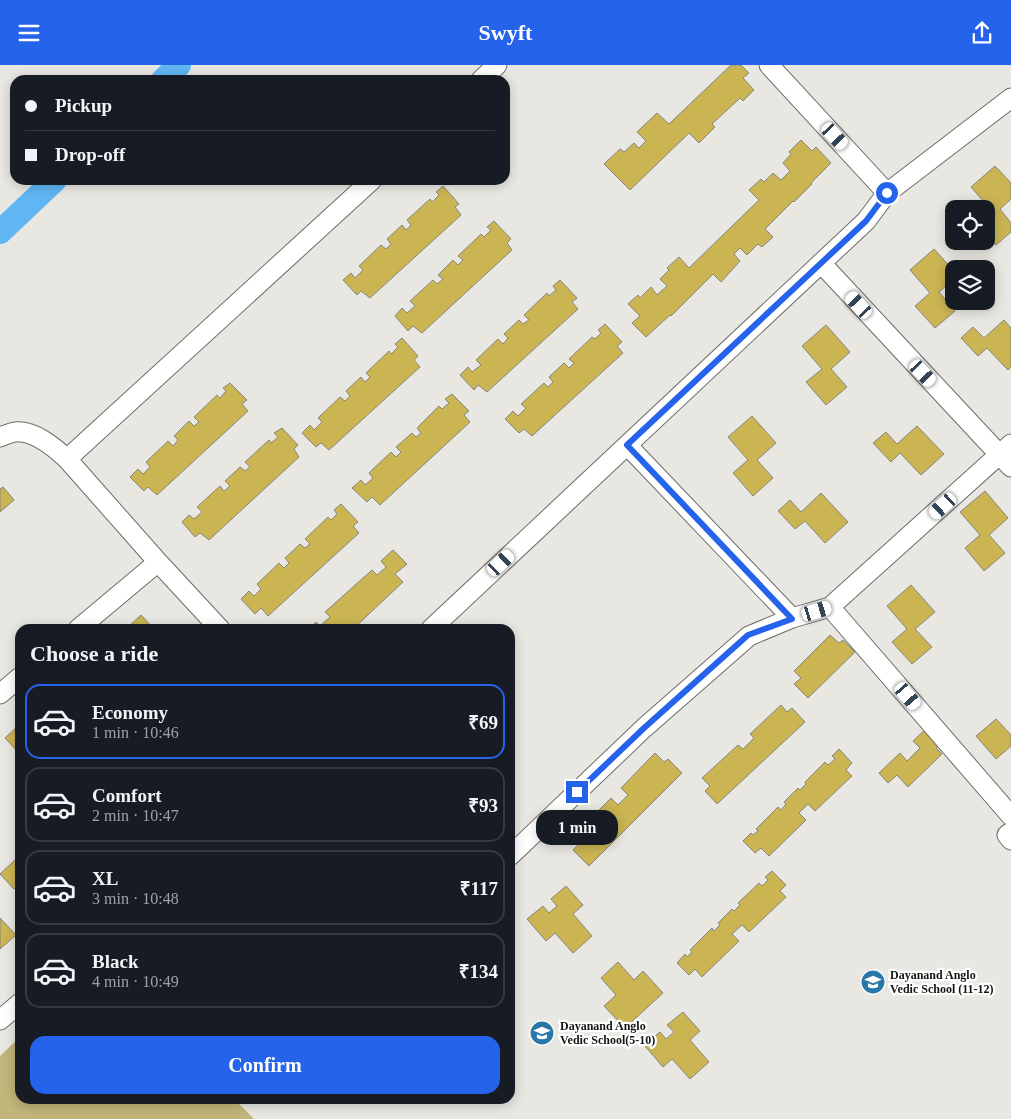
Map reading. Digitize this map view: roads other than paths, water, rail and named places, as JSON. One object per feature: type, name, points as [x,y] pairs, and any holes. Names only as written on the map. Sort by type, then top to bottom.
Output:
[{"type":"street","points":[[486,75],[497,65]]},
{"type":"street","points":[[769,65],[887,193]]},
{"type":"street","points":[[436,624],[866,221],[887,193],[1011,98]]},
{"type":"street","points":[[67,459],[367,185]]},
{"type":"street","points":[[515,851],[644,728],[748,635],[830,607],[1007,455],[821,263]]},
{"type":"street","points":[[0,437],[16,432],[35,436],[53,445],[215,624]]},
{"type":"street","points":[[627,445],[792,619]]},
{"type":"street","points":[[84,624],[158,562]]},
{"type":"street","points":[[830,607],[1011,816]]},
{"type":"street","points":[[0,694],[15,681]]},
{"type":"street","points":[[1011,832],[1007,835],[1011,840]]},
{"type":"street","points":[[0,1021],[15,1008]]},
{"type":"waterway","points":[[168,75],[179,65]]},
{"type":"waterway","points":[[0,232],[50,185]]},
{"type":"place","name":"Dayanand Anglo Vedic School (11-12)","points":[[873,982]]},
{"type":"place","name":"Dayanand Anglo Vedic School(5-10)","points":[[542,1033]]}]
